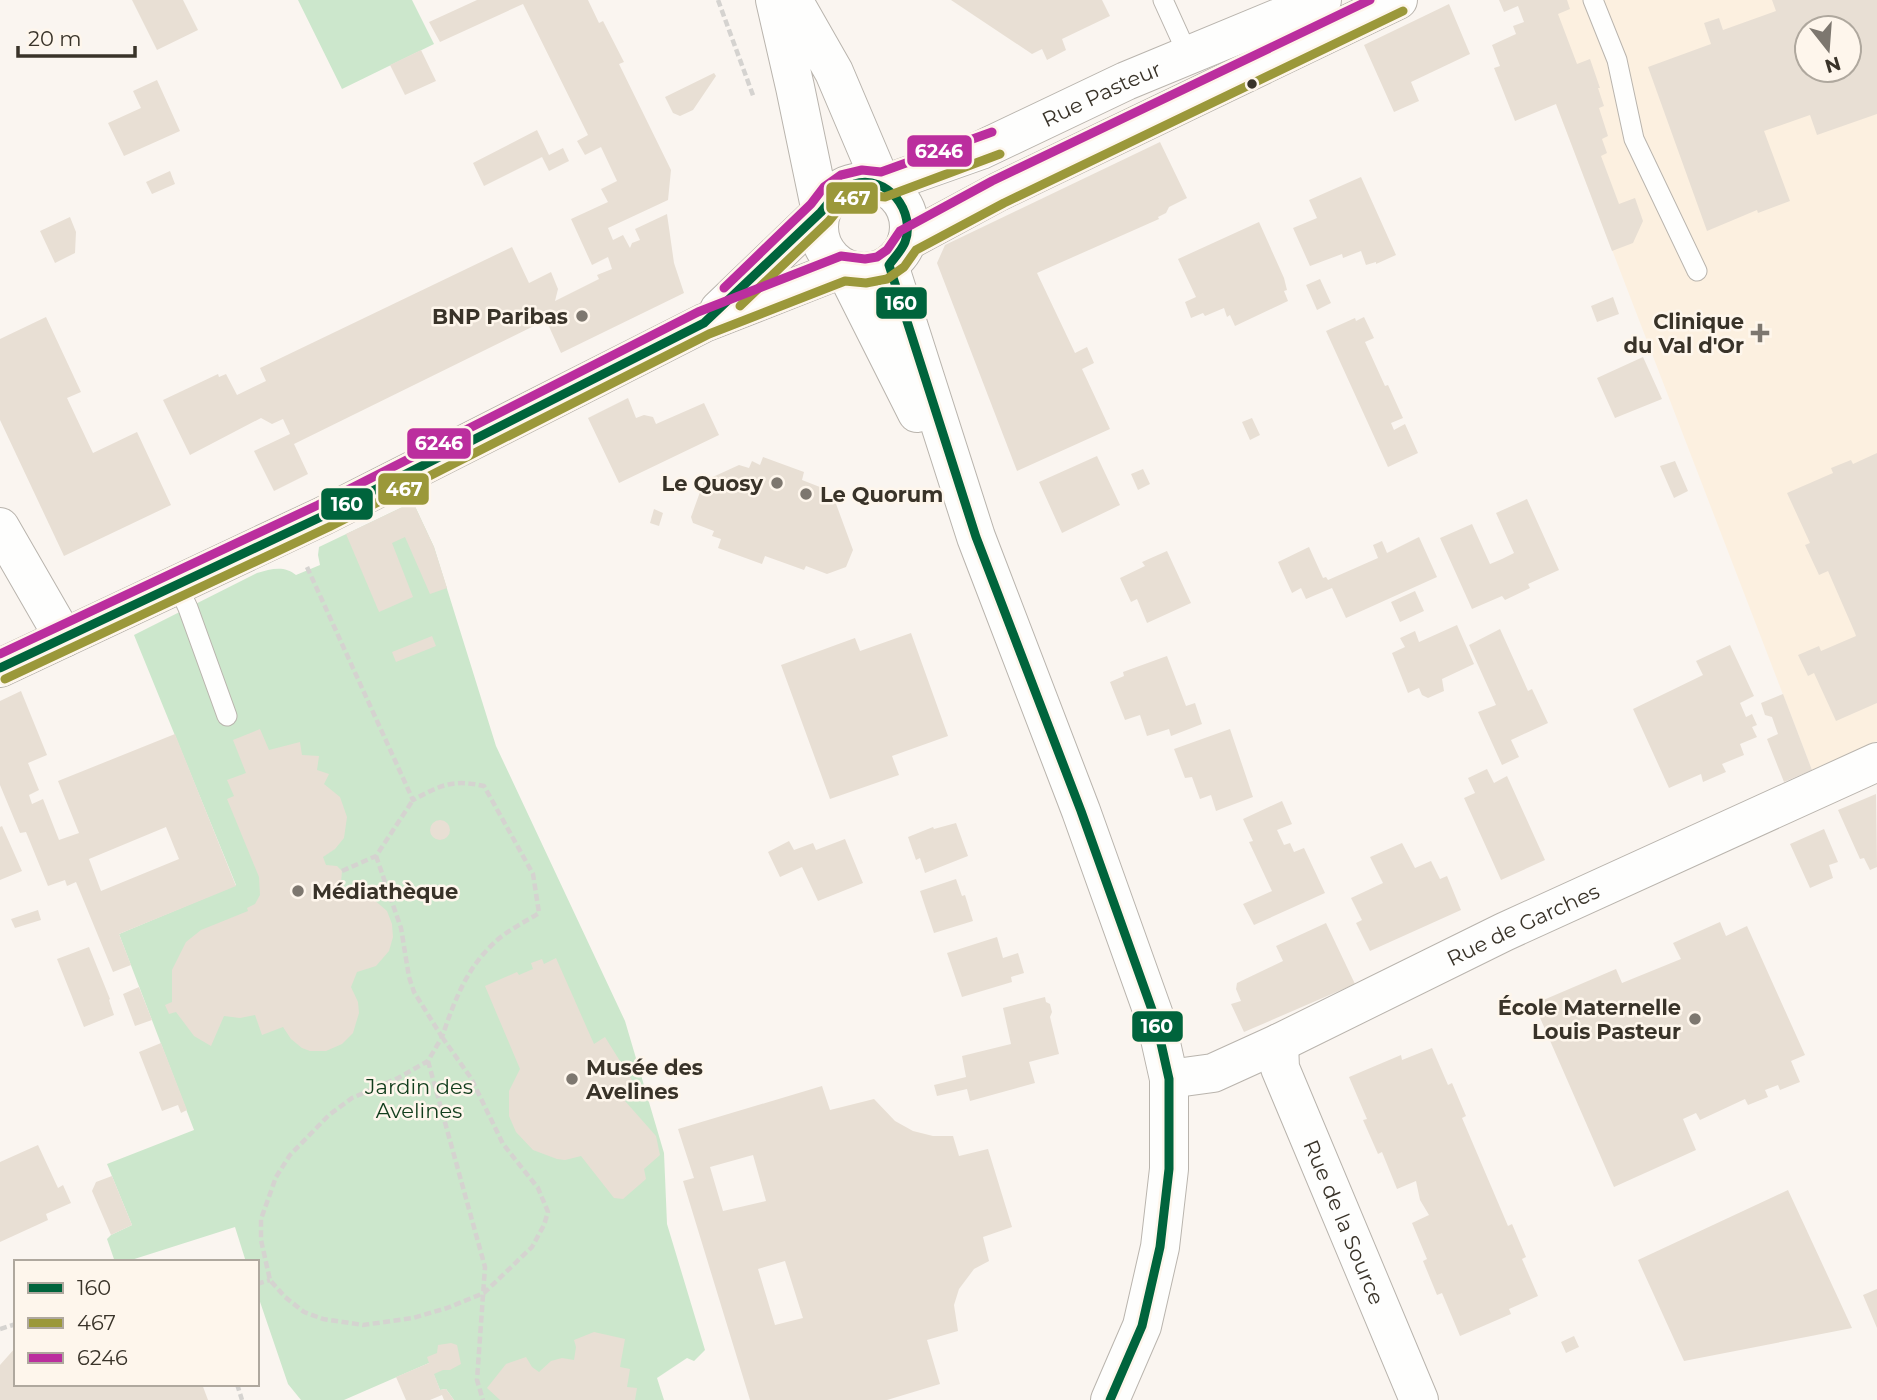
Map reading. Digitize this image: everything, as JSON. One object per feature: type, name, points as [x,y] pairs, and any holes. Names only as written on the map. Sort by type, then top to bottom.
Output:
[{"type":"main road","points":[[775,0],[821,212]]},
{"type":"main road","points":[[793,0],[834,72],[882,185]]},
{"type":"main road","name":"Rue Pasteur","points":[[882,185],[981,150],[1126,81],[1322,0]]},
{"type":"main road","name":"Rue Pasteur","points":[[898,253],[1010,186],[1398,0]]},
{"type":"main road","points":[[898,253],[874,271],[859,272],[844,268],[833,261],[824,251],[819,238],[818,225],[828,199],[839,188],[860,182],[882,185],[902,202],[908,214],[898,253],[966,509],[1081,811],[1156,1021],[1168,1079],[1169,1169],[1160,1247],[1142,1326],[1110,1400]]},
{"type":"main road","points":[[704,323],[821,212]]},
{"type":"main road","points":[[0,668],[291,531],[704,323],[844,268]]},
{"type":"main road","points":[[844,268],[966,509]]},
{"type":"main road","points":[[0,527],[64,638]]},
{"type":"main road","name":"Rue de Garches","points":[[1168,1079],[1213,1073],[1504,932],[1877,762]]},
{"type":"main road","name":"Rue de la Source","points":[[1279,1043],[1280,1068],[1419,1400]]},
{"type":"lane","points":[[1163,0],[1188,55]]},
{"type":"lane","points":[[1592,0],[1617,60],[1634,139],[1697,271]]},
{"type":"lane","points":[[177,584],[227,716]]},
{"type":"path","points":[[718,0],[751,88]]},
{"type":"path","points":[[291,531],[413,800]]},
{"type":"path","points":[[342,872],[376,856],[413,800],[436,788],[462,781],[484,786],[533,874],[540,913],[495,941],[468,972],[442,1037],[428,1061],[398,1078],[352,1098],[315,1128],[290,1155],[276,1177],[261,1219],[261,1240],[270,1280],[304,1312],[323,1319],[363,1325],[413,1318],[484,1293],[532,1247],[548,1212],[538,1188],[503,1143],[471,1078],[442,1037],[414,992],[401,928],[376,856]]},
{"type":"path","points":[[428,1061],[485,1267],[477,1380],[484,1400]]},
{"type":"path","points":[[259,1283],[270,1280]]},
{"type":"shaded area","name":"Clinique du Val d'Or","points":[[1516,0],[1877,0],[1877,741],[1812,770]]},
{"type":"green space","points":[[298,0],[412,0],[434,44],[342,89]]},
{"type":"green space","name":"Jardin des Avelines","points":[[413,502],[434,547],[496,746],[625,1021],[664,1153],[667,1224],[705,1350],[694,1361],[687,1358],[657,1378],[664,1400],[454,1400],[446,1389],[440,1390],[429,1363],[344,1400],[301,1400],[288,1384],[259,1299],[259,1260],[245,1260],[235,1227],[131,1260],[114,1260],[107,1239],[132,1225],[107,1164],[194,1130],[119,934],[236,885],[134,635],[257,573],[282,569],[296,575],[320,565],[319,547]]},
{"type":"building","points":[[132,0],[183,0],[198,30],[157,50]]},
{"type":"building","points":[[477,0],[588,0],[599,23],[603,21],[624,62],[619,64],[671,170],[668,200],[608,228],[613,240],[623,235],[630,248],[632,243],[640,240],[635,229],[667,214],[674,263],[684,293],[561,353],[546,320],[294,444],[308,474],[274,491],[254,451],[290,434],[283,419],[272,424],[261,418],[190,455],[163,400],[218,374],[219,377],[226,374],[237,395],[266,381],[260,368],[512,247],[529,283],[551,272],[558,289],[555,301],[599,279],[597,275],[612,269],[608,257],[592,265],[571,219],[608,202],[601,189],[617,181],[601,147],[585,155],[577,141],[588,135],[523,4],[440,42],[429,22]]},
{"type":"building","points":[[951,0],[1102,0],[1110,16],[1062,39],[1066,50],[1047,60],[1042,49],[1032,54]]},
{"type":"building","points":[[1499,0],[1567,0],[1570,9],[1558,14],[1577,64],[1590,59],[1604,106],[1599,108],[1608,136],[1602,139],[1607,153],[1601,156],[1619,204],[1635,198],[1643,221],[1633,243],[1612,251],[1556,104],[1515,121],[1494,68],[1500,66],[1492,45],[1516,34],[1513,26],[1524,22],[1518,6],[1504,12]]},
{"type":"building","points":[[1772,0],[1877,0],[1877,114],[1817,135],[1810,115],[1764,131],[1790,201],[1758,213],[1757,210],[1707,231],[1648,67],[1711,44],[1704,23],[1719,18],[1723,30],[1776,11]]},
{"type":"building","points":[[1449,4],[1470,54],[1411,82],[1419,101],[1394,112],[1364,45]]},
{"type":"building","points":[[421,50],[436,81],[405,95],[390,65]]},
{"type":"building","points":[[714,73],[716,76],[693,110],[680,116],[673,113],[665,97]]},
{"type":"building","points":[[157,80],[180,131],[124,156],[108,123],[141,108],[133,91]]},
{"type":"building","points":[[537,130],[549,155],[563,148],[569,161],[549,171],[542,157],[484,186],[473,163]]},
{"type":"building","points":[[1160,142],[1187,198],[1169,207],[1159,219],[1037,273],[1075,353],[1087,347],[1094,363],[1082,369],[1110,429],[1017,471],[937,263],[945,245]]},
{"type":"building","points":[[170,171],[175,184],[152,194],[146,182]]},
{"type":"building","points":[[1361,177],[1396,255],[1376,264],[1366,265],[1361,251],[1343,258],[1342,254],[1310,266],[1293,228],[1317,218],[1309,200]]},
{"type":"building","points":[[70,217],[76,232],[75,253],[55,263],[40,231]]},
{"type":"building","points":[[1259,222],[1284,278],[1287,290],[1284,291],[1288,301],[1235,326],[1230,315],[1227,317],[1224,308],[1205,316],[1203,313],[1191,318],[1185,302],[1196,297],[1178,259]]},
{"type":"building","points":[[1320,279],[1331,303],[1317,310],[1306,285]]},
{"type":"building","points":[[1613,297],[1619,314],[1597,322],[1591,306]]},
{"type":"building","points":[[46,317],[81,392],[67,398],[93,453],[137,432],[171,505],[64,556],[0,420],[0,339]]},
{"type":"building","points":[[1364,317],[1374,338],[1365,342],[1403,418],[1391,423],[1394,430],[1405,424],[1418,453],[1388,467],[1326,331],[1355,318],[1356,321]]},
{"type":"building","points":[[1643,357],[1662,399],[1615,418],[1597,378]]},
{"type":"building","points":[[628,398],[636,418],[644,415],[653,417],[656,424],[704,403],[719,435],[619,483],[588,418]]},
{"type":"building","points":[[1252,418],[1260,435],[1250,440],[1242,422]]},
{"type":"building","points":[[1877,453],[1877,703],[1836,721],[1814,673],[1808,676],[1798,655],[1819,646],[1821,651],[1856,636],[1828,571],[1819,575],[1805,545],[1810,543],[1787,493],[1833,473],[1831,468],[1851,460],[1853,464]]},
{"type":"building","points":[[1097,456],[1120,505],[1062,533],[1039,482]]},
{"type":"building","points":[[763,457],[804,472],[802,480],[825,489],[822,497],[835,501],[853,550],[846,567],[827,574],[806,566],[804,570],[765,556],[762,564],[718,548],[721,539],[712,536],[714,531],[693,523],[691,517],[704,481],[739,465],[749,468],[752,461],[760,465]]},
{"type":"building","points":[[1675,461],[1688,491],[1674,498],[1660,466]]},
{"type":"building","points":[[1143,469],[1150,484],[1138,490],[1131,474]]},
{"type":"building","points":[[1527,499],[1559,570],[1528,584],[1530,588],[1505,600],[1502,596],[1472,609],[1440,538],[1472,524],[1490,564],[1502,559],[1514,553],[1496,513]]},
{"type":"building","points":[[413,502],[434,547],[447,588],[430,594],[405,537],[392,543],[413,597],[379,612],[346,534]]},
{"type":"building","points":[[654,509],[663,513],[659,526],[650,523]]},
{"type":"building","points":[[1419,537],[1437,577],[1346,618],[1332,588],[1306,599],[1301,588],[1292,593],[1278,562],[1309,547],[1323,578],[1328,580],[1378,558],[1373,545],[1382,541],[1387,553]]},
{"type":"building","points":[[1167,551],[1191,603],[1147,623],[1137,599],[1131,602],[1120,578],[1145,566],[1142,562]]},
{"type":"building","points":[[1415,591],[1424,611],[1400,622],[1391,602]]},
{"type":"building","points":[[1457,625],[1474,664],[1442,679],[1444,691],[1428,698],[1422,695],[1419,688],[1408,693],[1392,653],[1405,647],[1400,638],[1415,631],[1419,642]]},
{"type":"building","points":[[1500,629],[1528,691],[1532,689],[1548,723],[1511,740],[1519,757],[1502,765],[1478,712],[1496,705],[1469,645]]},
{"type":"building","points":[[911,633],[948,736],[892,756],[899,775],[830,799],[781,665],[855,638],[860,651]]},
{"type":"building","points":[[432,636],[436,646],[396,662],[392,652]]},
{"type":"building","points":[[1730,645],[1754,696],[1740,703],[1746,717],[1752,714],[1757,725],[1752,727],[1757,737],[1740,744],[1744,755],[1722,764],[1726,772],[1703,782],[1701,774],[1669,788],[1633,709],[1703,675],[1696,661]]},
{"type":"building","points":[[1167,656],[1186,706],[1195,703],[1202,724],[1171,736],[1169,729],[1147,736],[1140,715],[1125,720],[1110,682],[1124,676],[1123,672]]},
{"type":"building","points":[[21,691],[47,755],[28,763],[39,790],[29,795],[32,804],[43,799],[59,840],[79,833],[58,781],[175,734],[236,886],[119,934],[131,965],[113,972],[76,882],[67,886],[65,880],[48,886],[26,832],[20,833],[0,785],[0,701]],"holes":[[[166,827],[179,859],[101,891],[89,859]]]},
{"type":"building","points":[[1783,694],[1812,770],[1784,782],[1767,739],[1778,734],[1772,717],[1765,715],[1761,703]]},
{"type":"building","name":"Médiathèque","points":[[260,729],[269,750],[300,742],[302,755],[319,756],[317,770],[329,774],[324,784],[340,797],[347,817],[344,838],[335,849],[323,857],[326,865],[337,866],[342,871],[341,883],[335,888],[339,896],[353,893],[372,898],[387,911],[392,924],[393,937],[389,951],[376,966],[357,972],[351,987],[358,1002],[359,1013],[353,1033],[342,1044],[326,1051],[302,1048],[291,1039],[283,1027],[262,1035],[255,1015],[240,1018],[224,1016],[211,1046],[194,1036],[176,1012],[169,1014],[165,1005],[172,1002],[172,970],[186,942],[201,930],[248,911],[247,908],[255,904],[260,895],[259,877],[227,799],[234,796],[227,780],[246,773],[233,740]]},
{"type":"building","points":[[1230,729],[1253,797],[1216,811],[1211,795],[1200,799],[1192,777],[1185,778],[1174,749]]},
{"type":"building","points":[[1487,769],[1494,783],[1507,776],[1545,860],[1501,880],[1464,798],[1475,793],[1468,778]]},
{"type":"building","points":[[1876,794],[1877,867],[1870,870],[1864,858],[1860,859],[1838,810]]},
{"type":"building","points":[[1282,801],[1292,824],[1277,830],[1284,845],[1290,843],[1294,852],[1304,848],[1325,893],[1254,925],[1243,904],[1272,891],[1249,842],[1253,841],[1243,819]]},
{"type":"building","points":[[440,820],[447,823],[450,830],[447,837],[440,840],[433,837],[430,830],[433,823]]},
{"type":"building","points":[[956,823],[968,856],[925,873],[920,858],[916,860],[908,837],[933,827],[934,829]]},
{"type":"building","points":[[2,826],[22,871],[0,880],[0,827]]},
{"type":"building","points":[[1824,829],[1838,862],[1829,865],[1833,878],[1810,888],[1790,844]]},
{"type":"building","points":[[845,839],[863,883],[818,901],[802,867],[780,877],[768,852],[789,841],[794,850],[813,843],[816,850]]},
{"type":"building","points":[[1402,843],[1415,868],[1431,861],[1440,879],[1447,876],[1461,910],[1370,951],[1356,923],[1362,920],[1351,898],[1383,883],[1370,857]]},
{"type":"building","points":[[956,879],[962,896],[965,895],[973,921],[934,933],[920,891]]},
{"type":"building","points":[[38,910],[41,920],[15,928],[11,919]]},
{"type":"building","name":"École Maternelle Louis Pasteur","points":[[1720,922],[1726,936],[1747,926],[1805,1055],[1791,1061],[1800,1082],[1780,1090],[1778,1085],[1765,1090],[1768,1097],[1748,1105],[1745,1099],[1700,1120],[1696,1113],[1683,1119],[1696,1150],[1614,1187],[1534,1004],[1616,969],[1622,983],[1681,959],[1673,943]]},
{"type":"building","points":[[1326,923],[1355,984],[1244,1032],[1231,1004],[1241,1001],[1236,989],[1237,983],[1283,961],[1276,946]]},
{"type":"building","points":[[997,937],[1003,958],[1018,953],[1024,973],[1011,977],[1012,982],[962,997],[947,953]]},
{"type":"building","points":[[89,947],[114,1015],[84,1027],[57,959]]},
{"type":"building","name":"Musée des Avelines","points":[[556,958],[594,1044],[605,1037],[638,1090],[625,1101],[656,1136],[660,1155],[644,1169],[646,1179],[623,1199],[614,1198],[581,1156],[557,1159],[533,1150],[516,1132],[509,1116],[509,1091],[520,1069],[485,986],[517,972],[519,975],[533,969],[531,963],[542,959],[544,964]]},
{"type":"building","points":[[139,987],[152,1020],[135,1026],[123,994]]},
{"type":"building","points":[[1045,997],[1052,1012],[1050,1017],[1059,1054],[1029,1062],[1035,1083],[970,1101],[967,1089],[937,1096],[934,1085],[966,1077],[962,1056],[1011,1044],[1003,1008]]},
{"type":"building","points":[[161,1043],[187,1110],[181,1113],[178,1105],[162,1111],[139,1052]]},
{"type":"building","points":[[1432,1048],[1448,1085],[1452,1083],[1466,1116],[1462,1118],[1508,1226],[1512,1224],[1526,1257],[1522,1259],[1538,1296],[1509,1309],[1511,1314],[1460,1336],[1442,1293],[1437,1295],[1423,1261],[1427,1259],[1412,1223],[1429,1215],[1420,1200],[1416,1181],[1397,1189],[1382,1152],[1378,1154],[1363,1120],[1367,1119],[1349,1077],[1401,1055],[1402,1060]]},
{"type":"building","points":[[822,1086],[830,1110],[874,1099],[895,1121],[913,1131],[933,1136],[953,1136],[959,1156],[988,1149],[1012,1227],[983,1237],[989,1261],[974,1269],[959,1289],[954,1305],[958,1331],[927,1340],[940,1384],[887,1400],[750,1400],[683,1181],[694,1178],[678,1129]],"holes":[[[753,1155],[766,1201],[723,1211],[710,1167]],[[785,1261],[803,1318],[775,1325],[758,1269]]]},
{"type":"building","points":[[38,1145],[58,1188],[63,1185],[71,1203],[46,1214],[48,1220],[0,1242],[0,1162]]},
{"type":"building","points":[[112,1176],[132,1225],[111,1235],[92,1191],[96,1182]]},
{"type":"building","points":[[1788,1190],[1852,1328],[1684,1361],[1638,1260]]},
{"type":"building","points":[[1877,1289],[1877,1328],[1863,1295]]},
{"type":"building","points":[[594,1332],[625,1339],[620,1367],[630,1369],[627,1387],[637,1388],[635,1400],[500,1400],[487,1388],[506,1364],[526,1357],[539,1372],[551,1361],[562,1358],[574,1360],[574,1340]]},
{"type":"building","points":[[1574,1336],[1579,1347],[1566,1353],[1561,1342]]},
{"type":"building","points":[[438,1345],[457,1345],[461,1364],[434,1374],[440,1390],[446,1389],[454,1400],[444,1400],[442,1395],[430,1400],[406,1400],[396,1377],[429,1363],[427,1357],[437,1353]]},
{"type":"building","points":[[14,1349],[14,1386],[203,1386],[208,1400],[0,1400],[0,1365]]},
{"type":"transit line","name":"6246","points":[[0,654],[318,505],[698,312],[841,256],[865,259],[877,257],[887,250],[900,231],[992,181],[1370,0]]},
{"type":"transit line","name":"467","points":[[5,679],[329,527],[709,334],[845,281],[866,283],[887,279],[904,267],[916,250],[1004,203],[1403,11]]},
{"type":"transit line","name":"6246","points":[[724,288],[811,204],[824,187],[841,175],[862,170],[881,172],[992,132]]},
{"type":"transit line","name":"467","points":[[740,306],[829,221],[846,200],[863,195],[885,197],[1000,154]]},
{"type":"transit line","name":"160","points":[[0,668],[323,516],[704,323],[840,191],[866,182],[888,190],[903,208],[907,230],[904,245],[889,265],[976,537],[1081,811],[1156,1021],[1169,1079],[1169,1169],[1160,1247],[1142,1326],[1110,1400]]},
{"type":"place","name":"BNP Paribas","points":[[582,316]]},
{"type":"place","name":"Clinique du Val d'Or","points":[[1760,333]]},
{"type":"place","name":"Le Quosy","points":[[777,483]]},
{"type":"place","name":"Le Quorum","points":[[806,494]]},
{"type":"place","name":"Médiathèque","points":[[298,891]]},
{"type":"place","name":"École Maternelle Louis Pasteur","points":[[1695,1019]]},
{"type":"place","name":"Musée des Avelines","points":[[572,1079]]}]
